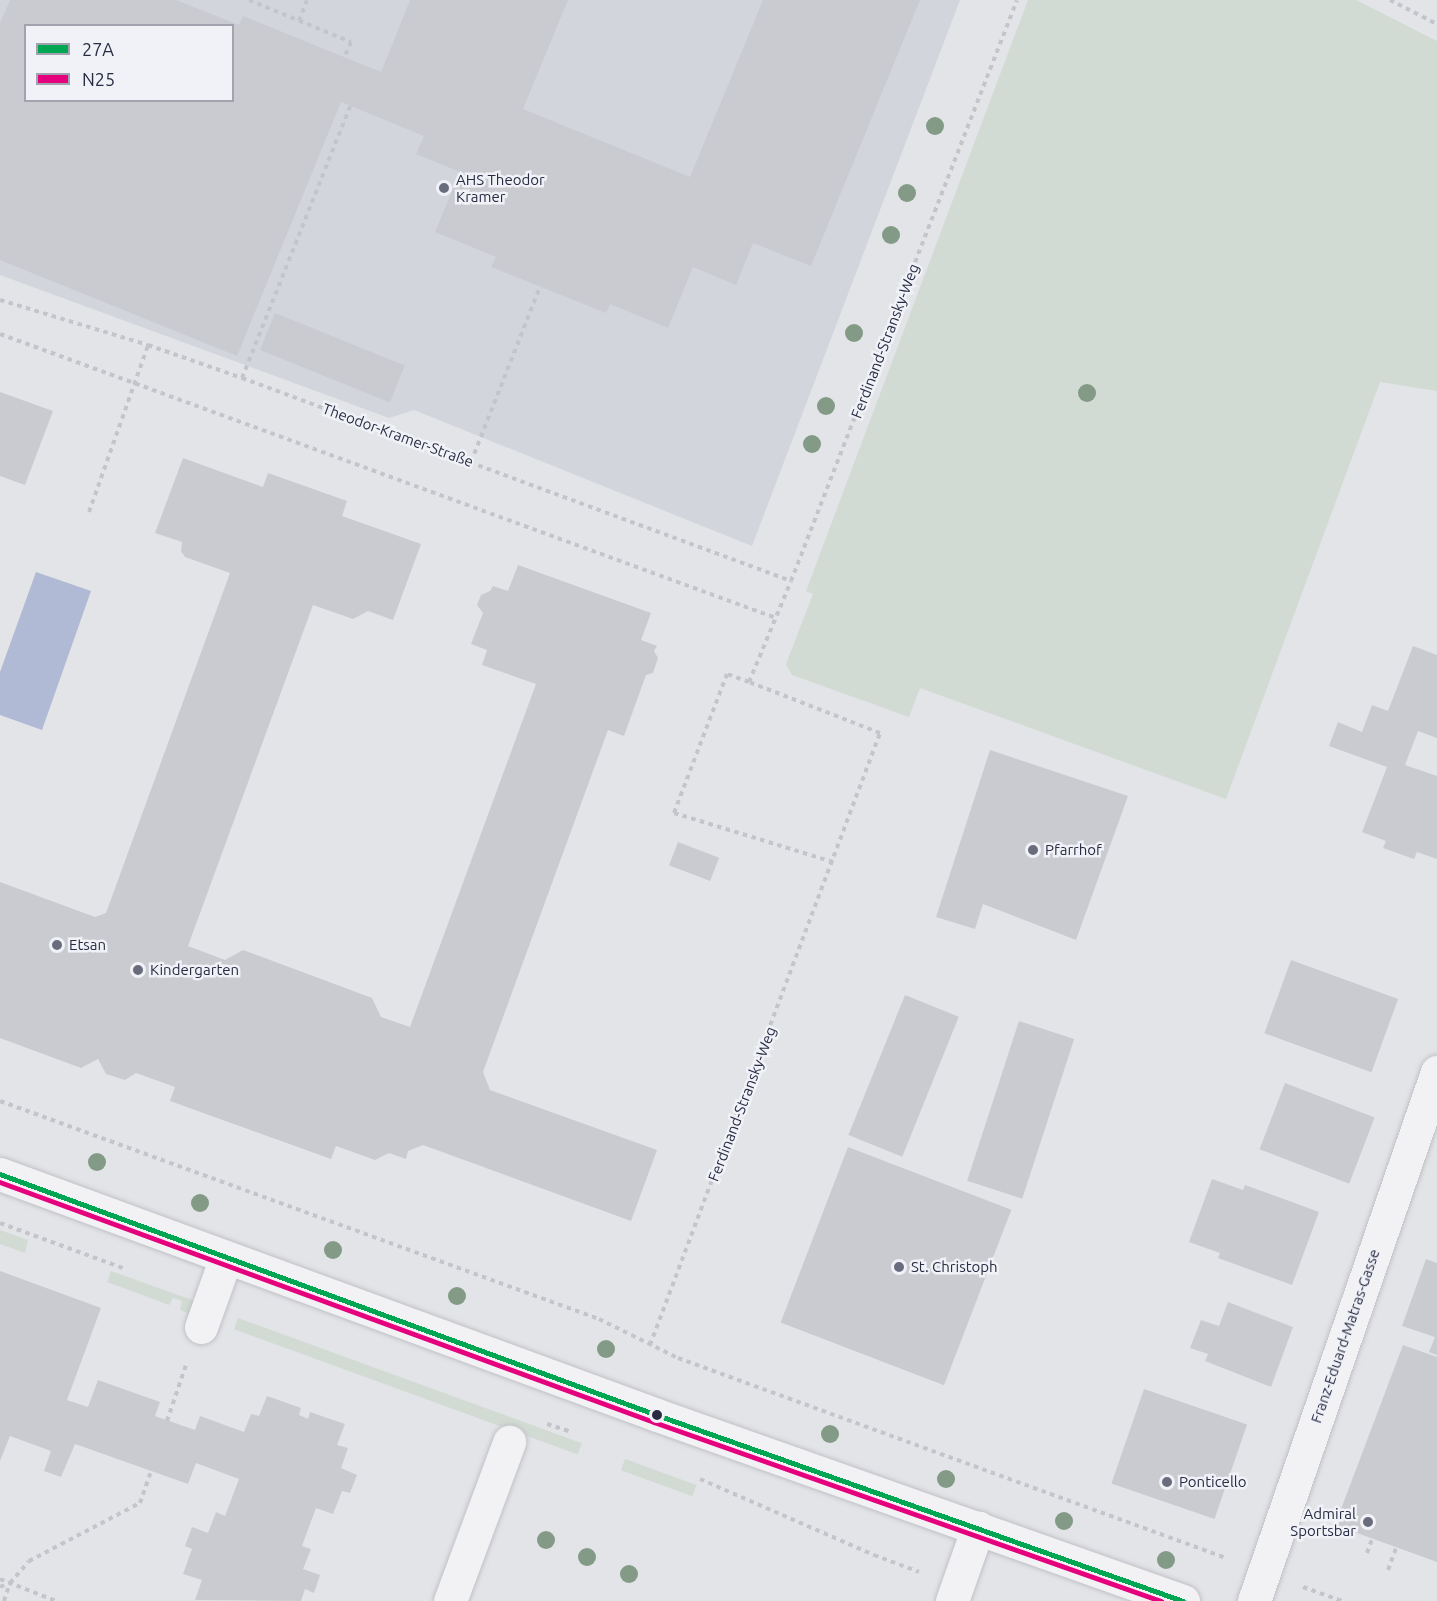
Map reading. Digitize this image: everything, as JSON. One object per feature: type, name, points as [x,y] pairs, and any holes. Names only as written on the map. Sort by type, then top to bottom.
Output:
[{"type":"street","name":"Franz-Eduard-Matras-Gasse","points":[[1254,1601],[1437,1072]]},
{"type":"street","points":[[0,1174],[657,1415],[1183,1601]]},
{"type":"street","points":[[201,1326],[226,1257]]},
{"type":"street","points":[[450,1601],[509,1442]]},
{"type":"street","points":[[952,1601],[978,1527]]},
{"type":"path","points":[[249,0],[351,42],[344,58]]},
{"type":"path","points":[[299,21],[307,0]]},
{"type":"path","name":"Ferdinand-Stransky-Weg","points":[[749,682],[791,581],[1017,0]]},
{"type":"path","points":[[1390,0],[1437,24]]},
{"type":"path","points":[[242,378],[350,106]]},
{"type":"path","points":[[471,462],[540,286]]},
{"type":"path","name":"Theodor-Kramer-Straße","points":[[0,300],[148,345],[242,378],[791,581]]},
{"type":"path","points":[[0,334],[776,618]]},
{"type":"path","points":[[89,512],[148,345]]},
{"type":"path","name":"Ferdinand-Stransky-Weg","points":[[650,1345],[833,862],[880,733],[727,675],[674,813],[833,862]]},
{"type":"path","points":[[0,1101],[599,1319],[678,1358],[1234,1561]]},
{"type":"path","points":[[167,1421],[201,1326]]},
{"type":"path","points":[[4,1601],[10,1583],[29,1561],[140,1503],[151,1472]]},
{"type":"path","points":[[1366,1553],[1372,1539]]},
{"type":"path","points":[[1388,1570],[1396,1548]]},
{"type":"path","points":[[0,1580],[56,1601]]},
{"type":"path","points":[[0,1587],[10,1583]]},
{"type":"path","points":[[1299,1585],[1342,1601]]},
{"type":"shaded area","name":"AHS Theodor Kramer","points":[[0,0],[960,0],[752,546],[414,410],[389,418],[0,275]]},
{"type":"shaded area","points":[[1028,0],[1356,0],[1437,41],[1437,391],[1380,382],[1226,799],[920,688],[909,717],[792,675],[786,664],[813,594],[806,591]]},
{"type":"shaded area","points":[[0,1230],[28,1240],[25,1253],[0,1244]]},
{"type":"shaded area","points":[[111,1271],[195,1301],[190,1314],[180,1310],[182,1301],[173,1298],[169,1305],[107,1282]]},
{"type":"shaded area","points":[[238,1318],[582,1443],[578,1454],[234,1329]]},
{"type":"shaded area","points":[[625,1459],[696,1485],[692,1496],[621,1470]]},
{"type":"water","points":[[36,572],[91,591],[42,730],[0,715],[0,672]]},
{"type":"building","points":[[10,0],[176,0],[239,25],[243,16],[381,72],[410,0],[568,0],[523,109],[690,177],[763,0],[920,0],[811,266],[753,243],[736,285],[693,267],[668,328],[610,304],[606,313],[491,267],[496,257],[435,232],[460,172],[416,154],[424,136],[341,102],[237,356],[0,260],[0,23]]},
{"type":"building","points":[[275,313],[405,365],[390,403],[260,350]]},
{"type":"building","points":[[0,392],[53,411],[25,485],[0,476]]},
{"type":"building","points":[[183,458],[263,487],[268,473],[347,501],[342,516],[421,544],[393,620],[368,611],[353,619],[313,605],[188,946],[225,960],[243,950],[372,998],[381,1017],[410,1027],[536,684],[482,665],[487,650],[471,644],[483,613],[477,605],[481,595],[490,591],[493,586],[508,591],[518,565],[651,613],[641,640],[657,646],[654,651],[658,658],[653,673],[646,675],[624,736],[608,730],[483,1072],[490,1090],[657,1150],[631,1221],[423,1145],[408,1151],[406,1159],[389,1153],[375,1160],[336,1146],[331,1159],[170,1101],[175,1087],[136,1073],[125,1080],[106,1074],[98,1059],[81,1068],[0,1038],[0,882],[95,917],[106,913],[230,573],[185,557],[181,551],[182,542],[155,533]]},
{"type":"building","points":[[1413,646],[1437,655],[1437,738],[1418,731],[1405,765],[1437,776],[1437,859],[1417,852],[1414,859],[1383,848],[1386,841],[1362,832],[1387,767],[1329,746],[1338,722],[1362,732],[1372,705],[1388,711]]},
{"type":"building","name":"Pfarrhof","points":[[990,750],[1128,796],[1076,940],[983,904],[975,929],[936,917]]},
{"type":"building","points":[[678,842],[719,858],[710,881],[669,865]]},
{"type":"building","points":[[1291,960],[1398,999],[1371,1072],[1264,1033]]},
{"type":"building","points":[[905,995],[959,1017],[902,1157],[848,1135]]},
{"type":"building","points":[[1019,1021],[1074,1039],[1022,1199],[967,1181]]},
{"type":"building","points":[[1285,1083],[1375,1117],[1349,1184],[1260,1149]]},
{"type":"building","name":"St. Christoph","points":[[848,1147],[1011,1210],[944,1385],[781,1323]]},
{"type":"building","points":[[1212,1179],[1243,1190],[1245,1185],[1319,1212],[1292,1285],[1218,1258],[1220,1253],[1189,1242]]},
{"type":"building","points":[[1426,1259],[1437,1263],[1437,1355],[1429,1352],[1435,1337],[1402,1326]]},
{"type":"building","points":[[0,1271],[101,1308],[67,1400],[88,1407],[98,1380],[160,1402],[155,1416],[195,1430],[200,1416],[244,1432],[251,1414],[259,1416],[267,1396],[301,1408],[299,1415],[308,1419],[310,1412],[345,1424],[337,1445],[348,1448],[341,1468],[357,1475],[350,1493],[342,1491],[333,1514],[316,1508],[302,1546],[311,1549],[303,1569],[320,1575],[314,1593],[305,1589],[301,1601],[195,1600],[202,1580],[183,1574],[192,1549],[185,1546],[192,1527],[208,1533],[216,1512],[225,1516],[239,1479],[196,1463],[188,1484],[75,1444],[61,1477],[44,1471],[51,1451],[10,1436],[0,1461]]},
{"type":"building","points":[[1228,1302],[1293,1327],[1271,1387],[1205,1361],[1208,1354],[1190,1348],[1201,1320],[1219,1326]]},
{"type":"building","points":[[1403,1345],[1437,1357],[1437,1562],[1335,1525]]},
{"type":"building","points":[[1144,1389],[1247,1424],[1215,1519],[1111,1484]]},
{"type":"transit line","name":"27A","points":[[0,1174],[657,1415],[1183,1601]]},
{"type":"transit line","name":"N25","points":[[0,1182],[654,1422],[1161,1601]]},
{"type":"place","name":"AHS Theodor Kramer","points":[[444,188]]},
{"type":"place","name":"Pfarrhof","points":[[1033,850]]},
{"type":"place","name":"Etsan","points":[[57,945]]},
{"type":"place","name":"Kindergarten","points":[[138,970]]},
{"type":"place","name":"St. Christoph","points":[[899,1267]]},
{"type":"place","name":"Ponticello","points":[[1167,1482]]},
{"type":"place","name":"Admiral Sportsbar","points":[[1368,1522]]}]
